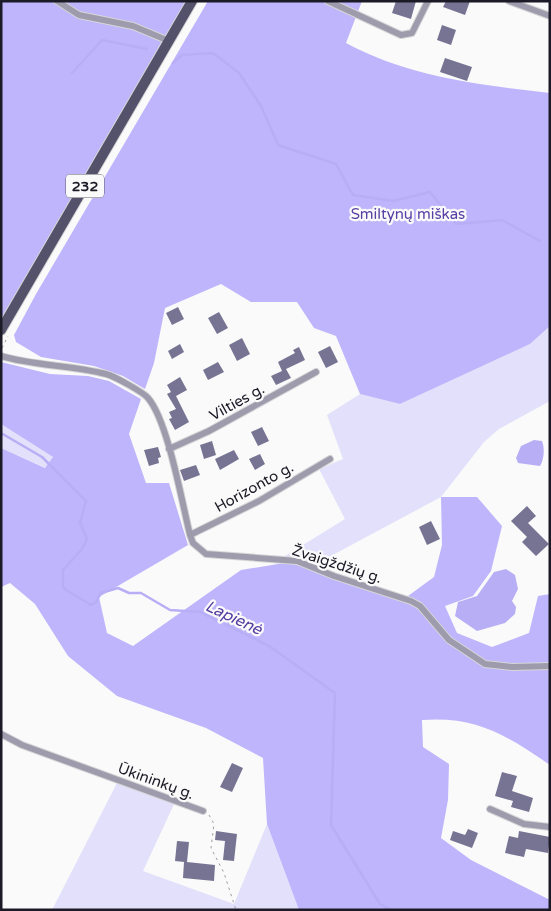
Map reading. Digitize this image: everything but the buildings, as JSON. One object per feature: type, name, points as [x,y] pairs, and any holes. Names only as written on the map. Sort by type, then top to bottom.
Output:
[{"type":"main road","name":"232","points":[[1,330],[192,1]]},
{"type":"street","points":[[57,1],[79,15],[133,26],[170,41]]},
{"type":"street","points":[[328,1],[401,36],[412,33],[428,1]]},
{"type":"street","points":[[509,1],[550,16]]},
{"type":"street","name":"Žvaigždžių g.","points":[[1,356],[25,363],[69,366],[109,374],[148,397],[160,418],[192,543],[206,554],[297,561],[334,576],[411,601],[420,606],[449,640],[484,664],[512,667],[550,666]]},
{"type":"street","name":"Vilties g.","points":[[168,449],[209,431],[316,372]]},
{"type":"street","name":"Horizonto g.","points":[[190,535],[259,501],[330,459]]},
{"type":"street","name":"Ūkininkų g.","points":[[1,734],[22,745],[203,811]]},
{"type":"street","points":[[490,809],[524,824],[550,827]]},
{"type":"path","name":"Ūkininkų g.","points":[[203,811],[210,815],[214,824],[211,848],[224,873],[236,910]]},
{"type":"shaded area","points":[[550,326],[550,401],[499,429],[484,442],[441,497],[314,565],[285,556],[345,519],[319,469],[343,459],[327,415],[360,394],[400,404],[530,344]]},
{"type":"shaded area","points":[[1,424],[53,457],[46,468],[1,448]]},
{"type":"shaded area","points":[[534,440],[542,441],[543,444],[544,450],[540,466],[518,463],[516,458],[521,446]]},
{"type":"shaded area","points":[[506,569],[515,575],[518,589],[512,601],[516,607],[515,614],[505,623],[477,631],[455,616],[458,602],[477,596],[494,572]]},
{"type":"shaded area","points":[[118,781],[175,802],[143,871],[234,904],[267,824],[299,910],[52,910]]},
{"type":"green space","points":[[1,1],[186,1],[1,321]]},
{"type":"green space","name":"Smiltynų miškas","points":[[208,1],[362,1],[346,43],[370,55],[420,72],[445,78],[497,87],[550,93],[550,326],[530,344],[400,404],[360,394],[336,336],[314,328],[297,302],[251,302],[221,284],[165,308],[154,363],[145,389],[123,376],[94,366],[41,357],[16,342],[14,335],[36,294]]},
{"type":"green space","points":[[1,362],[50,374],[88,376],[109,381],[141,399],[129,434],[146,483],[169,483],[188,545],[99,597],[107,633],[133,646],[241,570],[290,562],[406,601],[408,596],[434,577],[442,545],[441,497],[477,497],[502,526],[491,571],[473,596],[445,606],[457,633],[492,647],[529,633],[538,596],[550,594],[550,765],[505,737],[490,730],[459,721],[422,720],[423,747],[449,764],[448,800],[441,838],[471,860],[550,900],[550,910],[299,910],[267,824],[263,758],[206,728],[117,696],[68,656],[35,604],[10,583],[1,587],[1,448],[45,468],[53,457],[1,424]]},
{"type":"waterway","points":[[72,73],[102,40],[147,49]]},
{"type":"waterway","points":[[173,63],[182,55],[213,53],[239,73],[261,106],[278,145],[336,164],[353,195],[393,201],[430,192],[456,224],[502,220],[540,241]]},
{"type":"waterway","name":"Lapienė","points":[[1,433],[42,457],[86,501],[80,523],[87,539],[82,549],[63,570],[63,587],[66,590],[91,605],[96,602],[101,593],[118,588],[129,593],[141,593],[170,610],[200,612],[269,646],[335,693],[331,825],[380,904],[391,910]]}]
